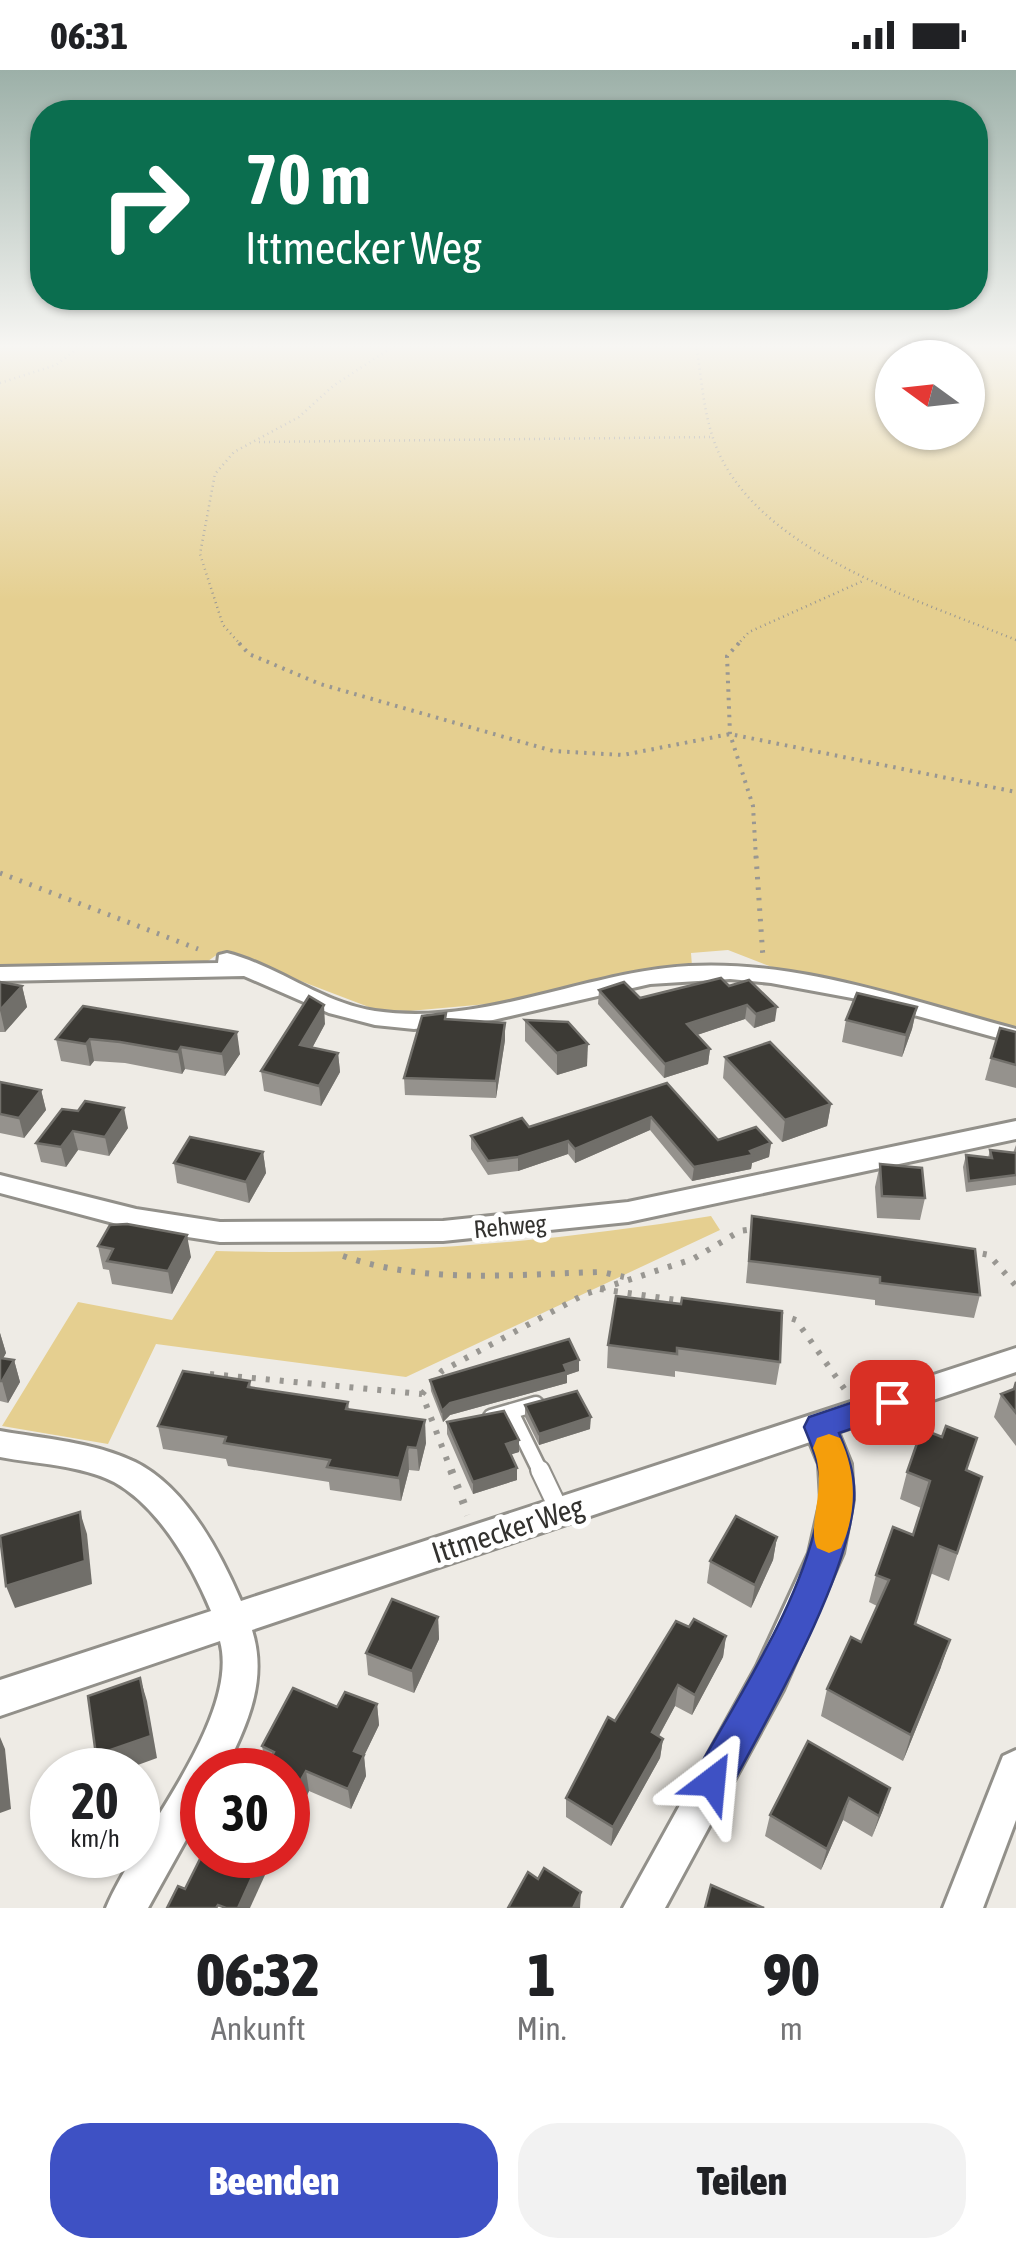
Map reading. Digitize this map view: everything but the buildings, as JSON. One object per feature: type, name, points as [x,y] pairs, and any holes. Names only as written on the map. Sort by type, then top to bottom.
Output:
[{"type":"street","points":[[0,974],[237,964],[358,1014],[409,1020],[491,1011],[674,974],[767,976],[1016,1036]]},
{"type":"street","name":"Rehweg","points":[[0,1184],[147,1222],[220,1232],[444,1232],[628,1212],[1016,1130]]},
{"type":"street","name":"Ittmecker Weg","points":[[0,1698],[1016,1360]]},
{"type":"street","points":[[643,1908],[770,1678],[826,1552],[837,1500],[836,1464],[820,1427]]},
{"type":"street","points":[[0,1444],[108,1466],[142,1482],[174,1517],[234,1622],[242,1672],[228,1721],[215,1748]]},
{"type":"street","points":[[962,1908],[1016,1769]]},
{"type":"street","points":[[126,1908],[180,1814]]},
{"type":"lane","points":[[472,1421],[562,1396]]},
{"type":"lane","points":[[510,1412],[560,1512]]},
{"type":"path","points":[[277,430],[219,465],[200,537],[204,570],[223,625],[249,654],[320,684],[574,754],[622,755],[730,734],[1016,792]]},
{"type":"path","points":[[711,430],[746,500],[865,580],[1016,640]]},
{"type":"path","points":[[256,442],[712,437]]},
{"type":"path","points":[[767,976],[753,806],[730,734],[726,656],[750,632],[865,580]]},
{"type":"path","points":[[0,873],[237,964]]},
{"type":"path","points":[[478,1540],[422,1394],[425,1386],[442,1371],[598,1289],[694,1259],[740,1231],[760,1228]]},
{"type":"path","points":[[958,1250],[990,1255],[1016,1286]]},
{"type":"path","points":[[339,1254],[382,1268],[439,1273],[602,1272],[626,1278]]},
{"type":"path","points":[[598,1289],[701,1304]]},
{"type":"path","points":[[773,1313],[796,1320],[861,1412]]},
{"type":"path","points":[[210,1374],[422,1394]]},
{"type":"shaded area","points":[[0,430],[875,430],[875,450],[985,450],[985,430],[1016,430],[1016,1032],[994,1031],[777,969],[728,950],[691,953],[692,966],[623,974],[511,1002],[409,1011],[374,1009],[222,951],[201,966],[0,969]]},
{"type":"shaded area","points":[[711,1216],[720,1230],[406,1377],[156,1344],[108,1444],[2,1426],[78,1302],[172,1320],[216,1251],[465,1246]]},
{"type":"slow traffic","points":[[829,1448],[836,1464],[837,1500],[829,1538]]},
{"type":"route","points":[[712,1782],[770,1678],[826,1552],[837,1500],[836,1464],[820,1427],[892,1402]]}]
